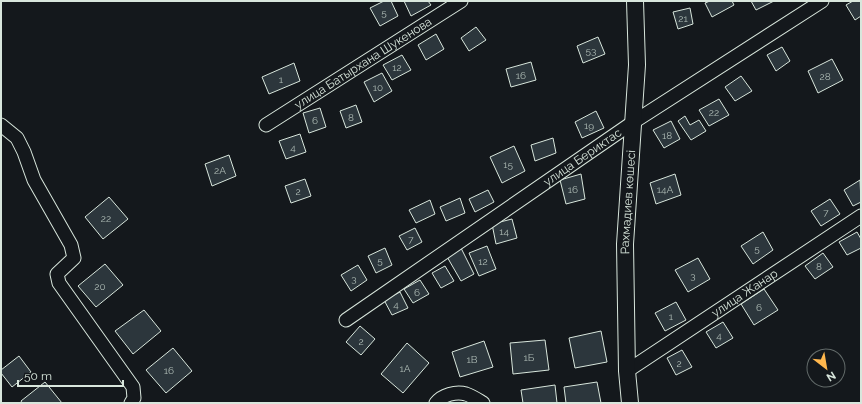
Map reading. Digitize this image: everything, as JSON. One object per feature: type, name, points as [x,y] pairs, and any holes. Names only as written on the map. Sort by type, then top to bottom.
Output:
[{"type":"street","name":"улица Батырхана Шукенова","points":[[266,125],[461,1]]},
{"type":"street","name":"Рахмадиев көшесі","points":[[630,403],[627,371],[625,244],[637,64],[635,1]]},
{"type":"street","name":"улица Бериктас","points":[[346,320],[632,123],[822,1]]},
{"type":"street","points":[[1,125],[17,138],[24,152],[34,180],[71,245],[74,258],[57,274],[59,284],[133,387],[134,398],[131,403]]},
{"type":"street","name":"улица Жанар","points":[[627,371],[861,216]]},
{"type":"street","points":[[436,403],[450,394],[465,394],[483,403]]},
{"type":"building","points":[[384,1],[391,1],[398,16],[380,26],[370,8]]},
{"type":"building","points":[[404,1],[428,1],[431,5],[411,16]]},
{"type":"building","points":[[710,1],[732,1],[734,5],[712,17],[705,3]]},
{"type":"building","points":[[751,1],[774,1],[756,10]]},
{"type":"building","points":[[853,1],[861,1],[861,16],[855,20],[846,5]]},
{"type":"building","points":[[690,8],[693,24],[678,29],[673,12]]},
{"type":"building","points":[[476,27],[486,40],[469,51],[461,38]]},
{"type":"building","points":[[436,34],[444,49],[426,60],[418,45]]},
{"type":"building","points":[[598,37],[605,54],[583,63],[577,46]]},
{"type":"building","points":[[782,47],[790,61],[776,71],[767,55]]},
{"type":"building","points":[[402,55],[411,70],[392,80],[383,65]]},
{"type":"building","points":[[832,59],[843,80],[818,93],[808,71]]},
{"type":"building","points":[[531,62],[536,80],[511,87],[506,69]]},
{"type":"building","points":[[294,63],[300,81],[269,94],[262,77]]},
{"type":"building","points":[[382,73],[392,91],[374,102],[364,82]]},
{"type":"building","points":[[741,76],[752,91],[735,101],[725,87]]},
{"type":"building","points":[[719,99],[729,115],[709,126],[699,110]]},
{"type":"building","points":[[356,105],[362,122],[346,128],[340,111]]},
{"type":"building","points":[[320,108],[326,127],[309,133],[303,113]]},
{"type":"building","points":[[596,111],[604,128],[582,138],[575,122]]},
{"type":"building","points":[[685,116],[690,125],[699,120],[706,131],[691,140],[678,121]]},
{"type":"building","points":[[671,121],[680,139],[664,148],[653,130]]},
{"type":"building","points":[[300,134],[306,152],[286,159],[279,141]]},
{"type":"building","points":[[553,138],[556,153],[535,161],[531,145]]},
{"type":"building","points":[[514,146],[525,171],[502,183],[490,157]]},
{"type":"building","points":[[229,155],[236,176],[212,186],[205,164]]},
{"type":"building","points":[[581,174],[585,199],[566,204],[560,180]]},
{"type":"building","points":[[675,174],[681,195],[656,204],[650,183]]},
{"type":"building","points":[[305,179],[311,196],[291,203],[285,186]]},
{"type":"building","points":[[860,180],[861,202],[853,206],[844,190]]},
{"type":"building","points":[[488,190],[494,202],[475,212],[469,199]]},
{"type":"building","points":[[109,197],[128,219],[103,239],[85,217]]},
{"type":"building","points":[[460,198],[465,213],[446,221],[440,207]]},
{"type":"building","points":[[830,199],[840,214],[821,226],[811,211]]},
{"type":"building","points":[[430,200],[435,214],[416,223],[409,210]]},
{"type":"building","points":[[512,219],[517,238],[496,244],[492,224]]},
{"type":"building","points":[[415,228],[422,242],[407,250],[399,236]]},
{"type":"building","points":[[763,232],[773,250],[753,264],[741,246]]},
{"type":"building","points":[[857,232],[861,239],[861,248],[847,255],[839,242]]},
{"type":"building","points":[[487,246],[496,269],[479,276],[469,253]]},
{"type":"building","points":[[385,248],[392,265],[376,273],[368,256]]},
{"type":"building","points":[[461,248],[474,274],[461,281],[446,255]]},
{"type":"building","points":[[823,253],[833,267],[815,279],[805,266]]},
{"type":"building","points":[[698,258],[710,279],[688,292],[675,270]]},
{"type":"building","points":[[105,264],[123,285],[96,307],[78,286]]},
{"type":"building","points":[[358,265],[367,280],[351,291],[341,275]]},
{"type":"building","points":[[445,266],[454,281],[441,288],[432,273]]},
{"type":"building","points":[[420,280],[429,294],[413,303],[404,289]]},
{"type":"building","points":[[764,289],[778,310],[754,325],[741,304]]},
{"type":"building","points":[[400,292],[408,308],[392,315],[384,300]]},
{"type":"building","points":[[676,302],[686,320],[665,331],[655,313]]},
{"type":"building","points":[[144,310],[161,331],[133,354],[115,331]]},
{"type":"building","points":[[723,322],[733,338],[716,348],[706,332]]},
{"type":"building","points":[[360,326],[375,339],[361,355],[346,342]]},
{"type":"building","points":[[601,331],[607,362],[575,368],[569,338]]},
{"type":"building","points":[[545,340],[549,370],[513,374],[510,343]]},
{"type":"building","points":[[484,341],[493,367],[460,377],[452,352]]},
{"type":"building","points":[[407,343],[429,363],[403,393],[381,374]]},
{"type":"building","points":[[173,348],[192,371],[166,393],[146,370]]},
{"type":"building","points":[[682,350],[692,367],[676,375],[667,358]]},
{"type":"building","points":[[19,356],[31,372],[12,387],[1,373],[1,370]]},
{"type":"building","points":[[45,382],[62,403],[22,403],[21,401]]},
{"type":"building","points":[[597,382],[601,403],[566,403],[564,387]]},
{"type":"building","points":[[555,385],[557,403],[523,403],[521,390]]}]
